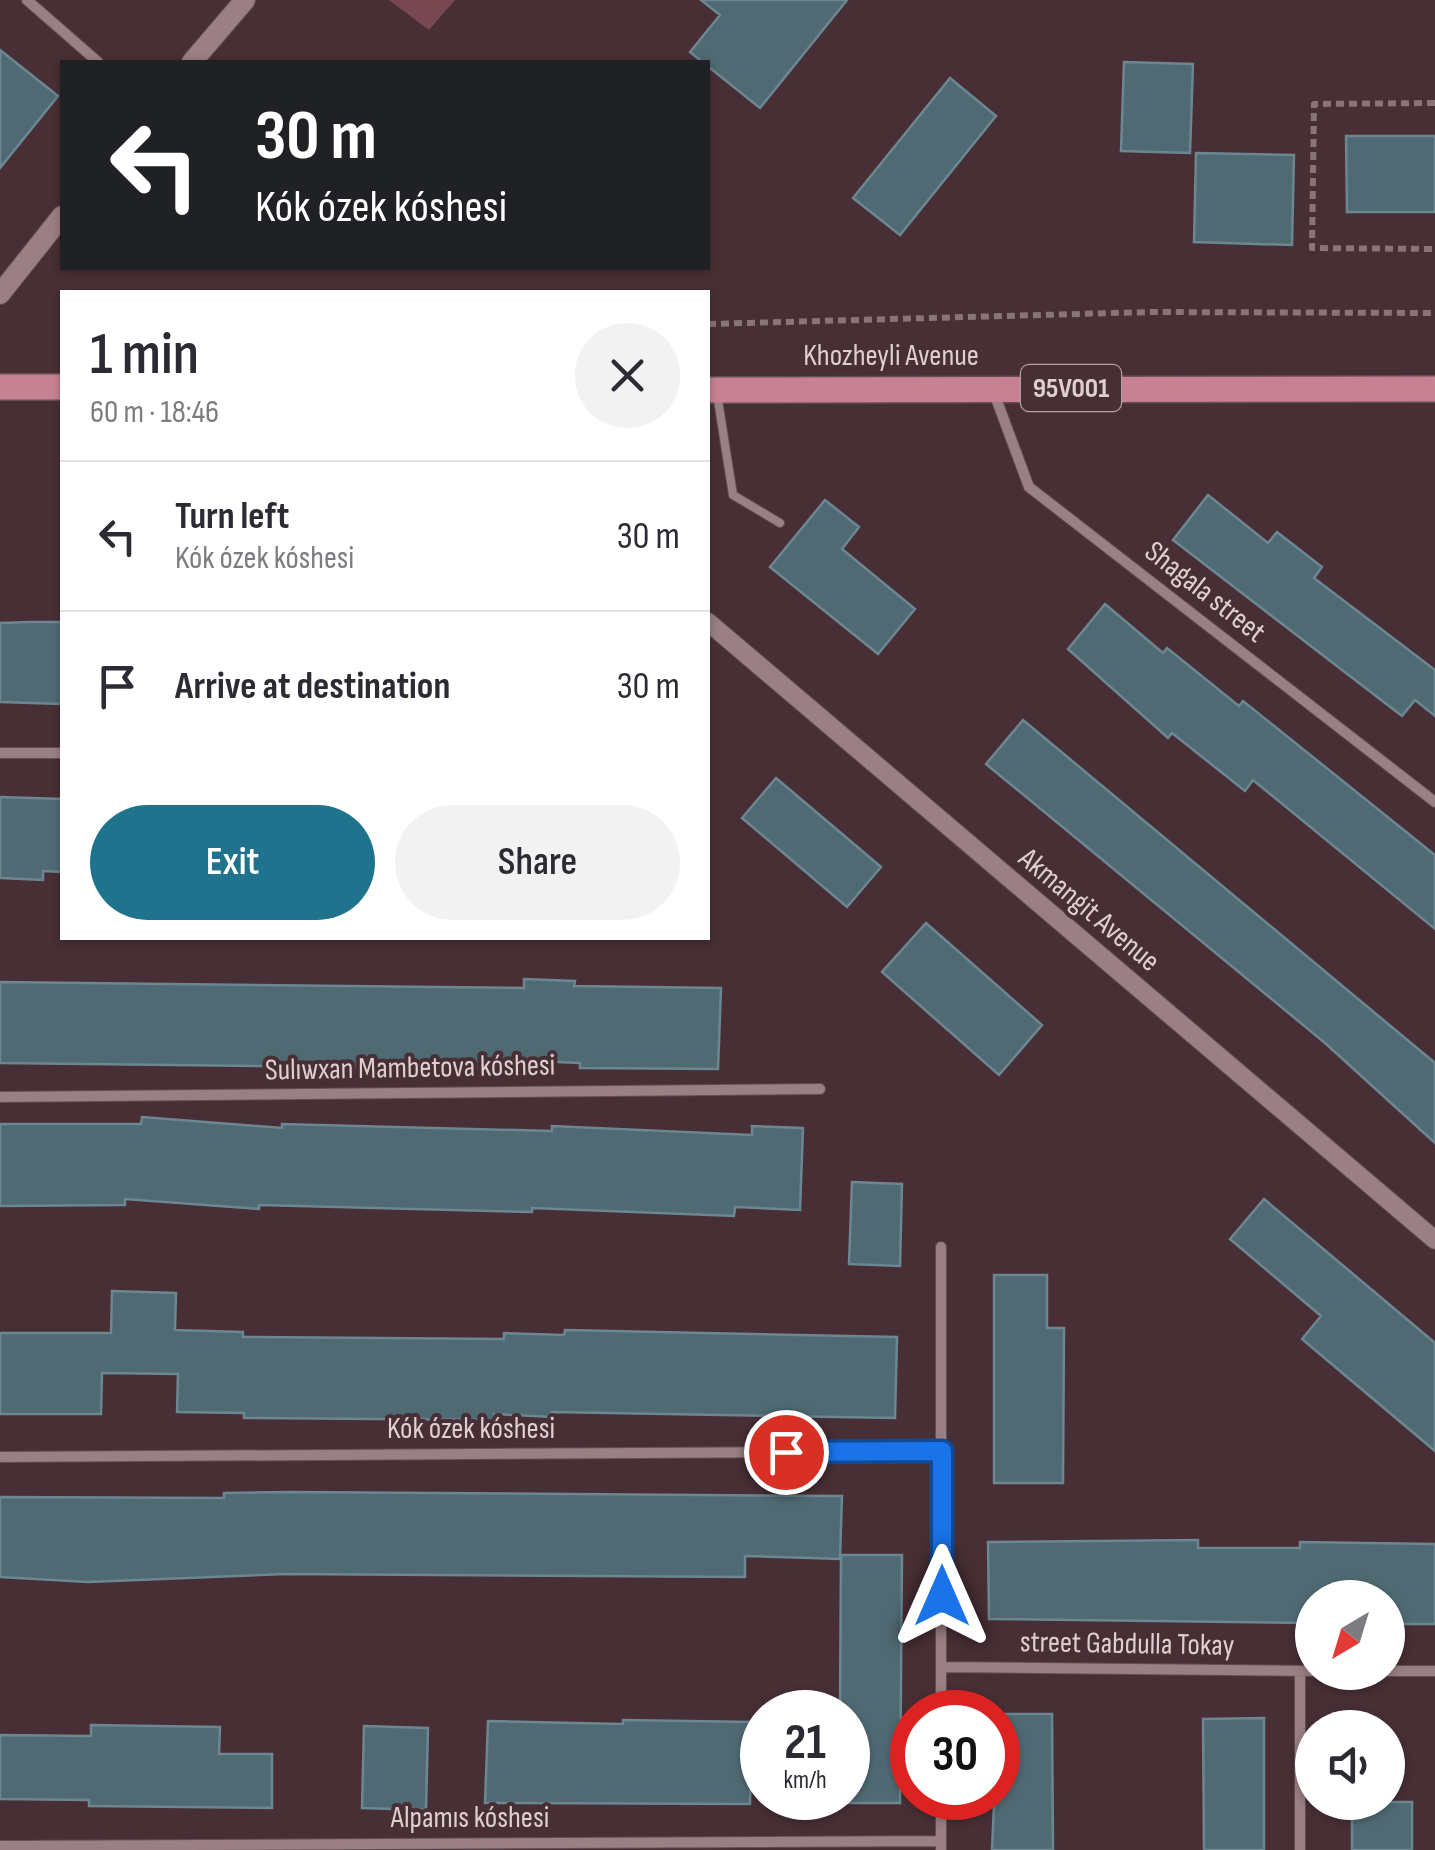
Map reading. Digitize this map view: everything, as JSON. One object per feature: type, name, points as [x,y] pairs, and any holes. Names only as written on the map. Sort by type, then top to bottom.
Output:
[{"type":"main road","points":[[194,60],[245,0]]},
{"type":"main road","points":[[0,294],[60,219]]},
{"type":"main road","points":[[0,387],[60,387]]},
{"type":"main road","name":"Khozheyli Avenue","points":[[712,390],[1435,389]]},
{"type":"street","points":[[27,0],[96,60]]},
{"type":"street","name":"Shagala street","points":[[992,388],[1029,487],[1435,802]]},
{"type":"street","name":"Akmangit Avenue","points":[[710,624],[1435,1240]]},
{"type":"street","points":[[0,754],[60,753]]},
{"type":"street","name":"Sulıwxan Mambetova kóshesi","points":[[0,1097],[820,1088]]},
{"type":"street","points":[[941,1247],[942,1690]]},
{"type":"street","name":"Kók ózek kóshesi","points":[[0,1457],[942,1451]]},
{"type":"street","name":"street Gabdulla Tokay","points":[[942,1668],[1295,1671]]},
{"type":"street","points":[[1405,1671],[1435,1672]]},
{"type":"street","points":[[1300,1850],[1305,1690]]},
{"type":"street","name":"Alpamıs kóshesi","points":[[0,1846],[941,1845]]},
{"type":"lane","points":[[712,390],[733,495],[780,523]]},
{"type":"path","points":[[1435,103],[1314,104],[1312,248],[1435,249]]},
{"type":"path","points":[[710,324],[1150,312],[1435,314]]},
{"type":"shaded area","points":[[389,0],[455,0],[429,30]]},
{"type":"building","points":[[701,0],[847,0],[760,108],[710,68],[710,60],[700,60],[690,52],[720,15]]},
{"type":"building","points":[[0,50],[58,96],[0,168]]},
{"type":"building","points":[[1124,62],[1193,64],[1190,153],[1121,151]]},
{"type":"building","points":[[950,78],[996,116],[900,235],[853,198]]},
{"type":"building","points":[[1346,136],[1435,136],[1435,212],[1347,212]]},
{"type":"building","points":[[1196,153],[1294,155],[1292,245],[1194,242]]},
{"type":"building","points":[[1208,495],[1268,543],[1277,532],[1322,567],[1314,578],[1435,670],[1435,716],[1415,700],[1402,716],[1173,540]]},
{"type":"building","points":[[825,500],[859,527],[842,549],[915,609],[878,654],[770,567]]},
{"type":"building","points":[[1105,604],[1163,653],[1167,648],[1239,706],[1243,701],[1435,855],[1435,929],[1253,780],[1245,791],[1172,733],[1168,738],[1068,649]]},
{"type":"building","points":[[60,622],[60,704],[0,702],[0,623]]},
{"type":"building","points":[[1023,720],[1435,1063],[1435,1143],[1325,1043],[986,764]]},
{"type":"building","points":[[776,778],[881,867],[847,907],[742,818]]},
{"type":"building","points":[[0,797],[60,799],[60,872],[43,871],[43,880],[0,878]]},
{"type":"building","points":[[926,923],[1042,1025],[999,1075],[882,972]]},
{"type":"building","points":[[524,979],[575,981],[574,986],[721,988],[718,1069],[580,1068],[580,1063],[511,1060],[511,1069],[0,1063],[0,982],[524,988]]},
{"type":"building","points":[[142,1117],[282,1128],[282,1124],[552,1131],[552,1126],[752,1135],[752,1126],[803,1128],[800,1210],[735,1207],[734,1216],[532,1208],[532,1212],[259,1205],[259,1209],[125,1199],[125,1205],[0,1206],[0,1124],[141,1124]]},
{"type":"building","points":[[852,1182],[902,1184],[900,1266],[849,1264]]},
{"type":"building","points":[[1264,1199],[1435,1343],[1435,1451],[1302,1339],[1321,1316],[1230,1239]]},
{"type":"building","points":[[994,1275],[1047,1275],[1047,1328],[1064,1328],[1063,1483],[994,1483]]},
{"type":"building","points":[[112,1291],[176,1293],[175,1330],[243,1332],[243,1337],[504,1339],[504,1333],[564,1335],[565,1330],[897,1337],[895,1418],[552,1412],[552,1417],[494,1414],[494,1420],[244,1418],[244,1413],[177,1412],[178,1374],[102,1373],[101,1414],[0,1414],[0,1333],[111,1333]]},
{"type":"building","points":[[224,1493],[842,1496],[840,1559],[745,1556],[745,1577],[286,1574],[88,1582],[0,1577],[0,1497],[224,1498]]},
{"type":"building","points":[[1198,1540],[1198,1548],[1300,1548],[1300,1542],[1435,1544],[1435,1624],[1405,1624],[1405,1580],[1295,1580],[1295,1623],[989,1619],[988,1542]]},
{"type":"building","points":[[841,1555],[902,1555],[901,1690],[890,1690],[890,1803],[870,1803],[870,1690],[840,1690]]},
{"type":"building","points":[[1020,1714],[1052,1714],[1053,1850],[992,1850],[993,1820],[1020,1820]]},
{"type":"building","points":[[1264,1718],[1264,1850],[1204,1850],[1203,1719]]},
{"type":"building","points":[[623,1720],[740,1722],[740,1804],[485,1803],[488,1721],[623,1724]]},
{"type":"building","points":[[91,1725],[220,1727],[219,1754],[272,1754],[272,1808],[89,1806],[89,1800],[0,1799],[0,1735],[91,1736]]},
{"type":"building","points":[[364,1726],[428,1728],[426,1810],[362,1808]]},
{"type":"building","points":[[1405,1802],[1412,1802],[1412,1850],[1352,1850],[1352,1820],[1405,1820]]},
{"type":"route","points":[[786,1452],[942,1451],[942,1596]]}]
